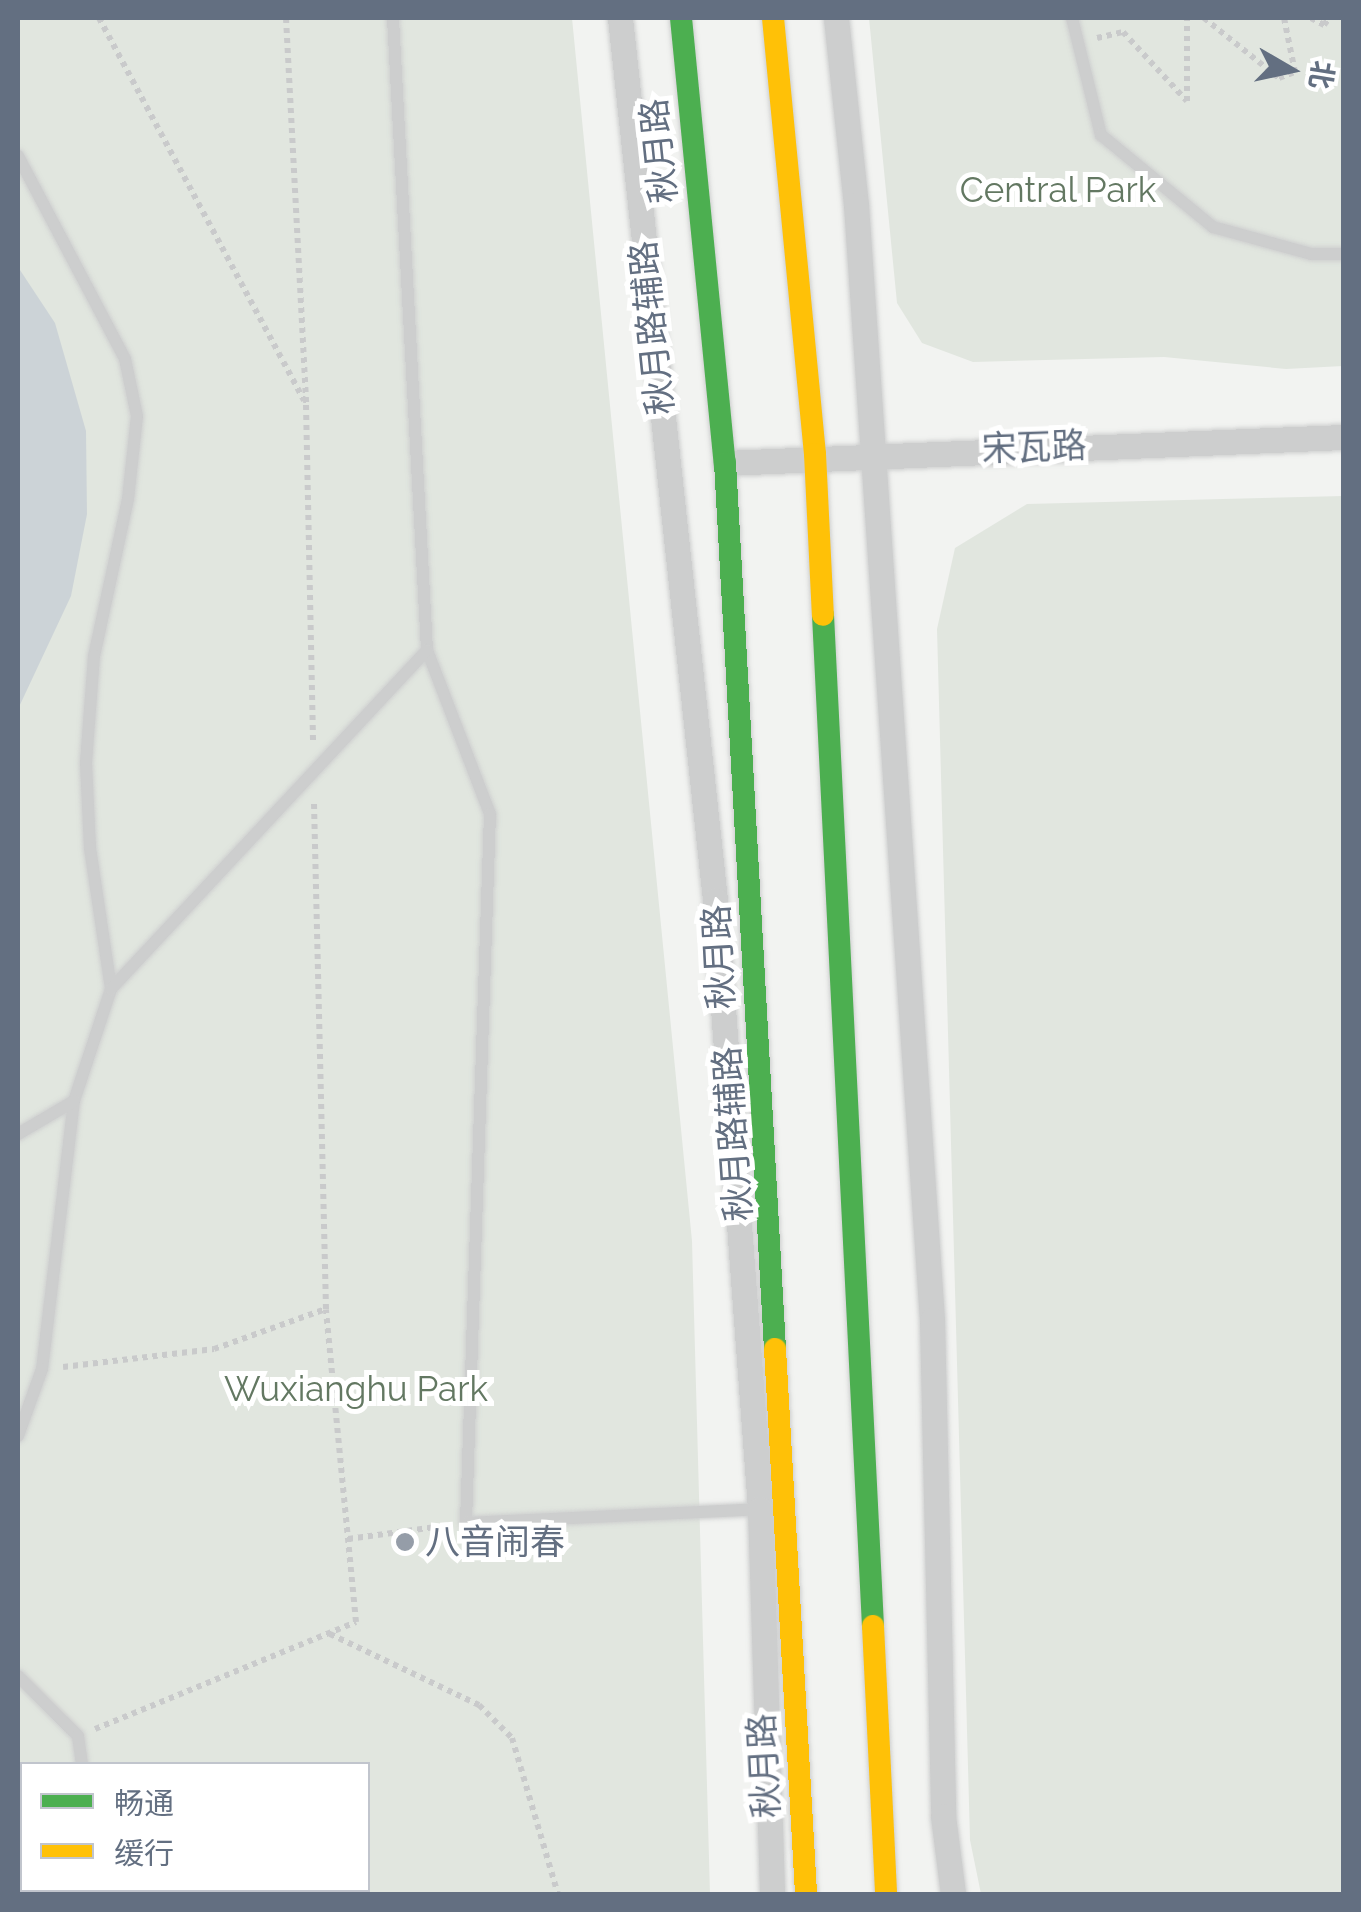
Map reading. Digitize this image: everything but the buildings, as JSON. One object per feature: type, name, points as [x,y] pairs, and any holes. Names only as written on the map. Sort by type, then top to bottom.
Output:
[{"type":"main road","name":"秋月路","points":[[681,18],[725,462],[773,1508],[806,1894]]},
{"type":"main road","points":[[773,18],[816,454],[886,1894]]},
{"type":"street","name":"秋月路辅路","points":[[620,18],[715,900],[773,1508],[772,1894]]},
{"type":"street","points":[[836,18],[873,453],[932,1320],[943,1816],[953,1894]]},
{"type":"street","name":"宋瓦路","points":[[725,462],[816,454],[1344,437]]},
{"type":"lane","points":[[393,18],[427,650],[490,814],[466,1523],[773,1508]]},
{"type":"lane","points":[[1072,18],[1101,135],[1213,226],[1310,254],[1344,254]]},
{"type":"lane","points":[[18,156],[125,358],[137,416],[128,499],[94,656],[86,763],[90,848],[112,990]]},
{"type":"lane","points":[[18,1436],[42,1370],[74,1101],[112,990],[427,650]]},
{"type":"lane","points":[[18,1134],[74,1101]]},
{"type":"lane","points":[[18,1676],[78,1736],[82,1762]]},
{"type":"path","points":[[99,18],[306,405]]},
{"type":"path","points":[[78,1736],[356,1622],[326,1309],[306,405],[286,18]]},
{"type":"path","points":[[1077,43],[1123,32],[1187,101],[1187,18]]},
{"type":"path","points":[[1204,18],[1279,78],[1295,72],[1284,18]]},
{"type":"path","points":[[1311,18],[1324,26],[1329,18]]},
{"type":"path","points":[[42,1370],[214,1350],[326,1309]]},
{"type":"path","points":[[348,1540],[466,1523]]},
{"type":"path","points":[[329,1633],[479,1705],[512,1738],[558,1894]]},
{"type":"green space","name":"Wuxianghu Park","points":[[18,18],[572,18],[692,1241],[710,1894],[18,1894]]},
{"type":"green space","name":"Central Park","points":[[869,18],[1343,18],[1343,366],[1286,369],[1164,357],[973,362],[922,343],[897,303]]},
{"type":"green space","points":[[1343,496],[1343,1894],[981,1894],[970,1840],[937,629],[955,548],[1027,504]]},
{"type":"shaded area","points":[[18,267],[55,323],[86,431],[87,514],[71,596],[18,709]]},
{"type":"traffic: fast","points":[[681,18],[725,463],[775,1349]]},
{"type":"traffic: fast","points":[[823,615],[873,1626]]},
{"type":"traffic: slow","points":[[773,18],[815,454],[823,615]]},
{"type":"traffic: slow","points":[[775,1349],[806,1894]]},
{"type":"traffic: slow","points":[[873,1626],[886,1894]]},
{"type":"place","name":"八音闹春","points":[[405,1542]]}]
